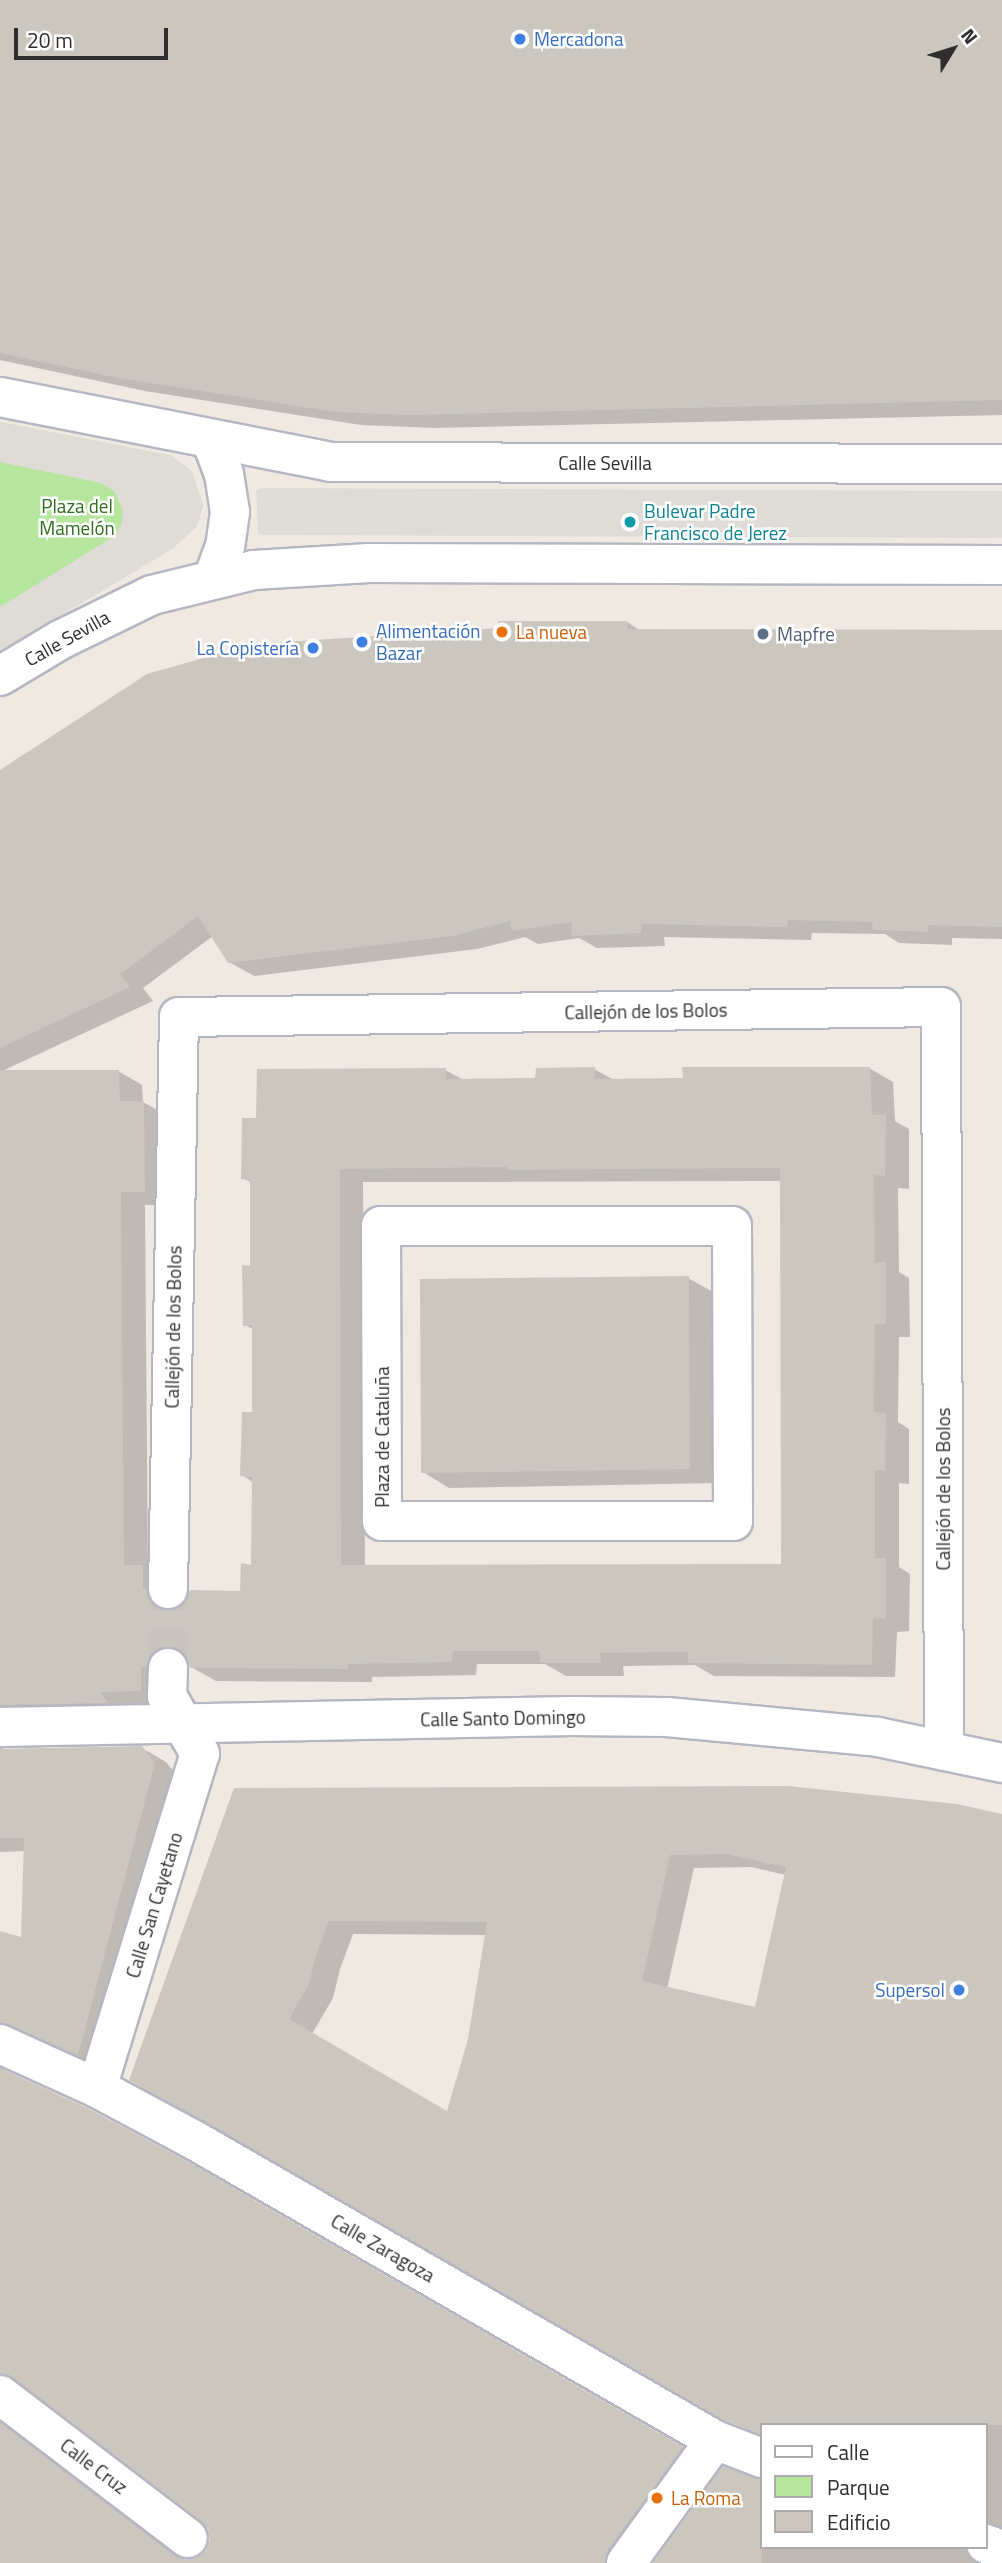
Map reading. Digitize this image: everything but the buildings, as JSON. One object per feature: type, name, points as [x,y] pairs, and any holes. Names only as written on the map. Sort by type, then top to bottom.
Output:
[{"type":"street","name":"Calle Sevilla","points":[[0,397],[330,462],[1002,464]]},
{"type":"street","points":[[211,440],[224,474],[230,512],[225,546],[214,577]]},
{"type":"street","name":"Calle Sevilla","points":[[0,676],[60,640],[152,595],[214,577],[254,570],[369,563],[1002,565]]},
{"type":"street","name":"Callejón de los Bolos","points":[[168,1589],[179,1017],[941,1007],[944,1751]]},
{"type":"street","name":"Plaza de Cataluña","points":[[381,1226],[732,1226],[733,1521],[382,1521],[381,1226]]},
{"type":"street","points":[[168,1668],[167,1696],[183,1725]]},
{"type":"street","name":"Calle Santo Domingo","points":[[0,1727],[573,1716],[667,1717],[878,1737],[1002,1763]]},
{"type":"street","name":"Calle San Cayetano","points":[[97,2088],[200,1754],[183,1725]]},
{"type":"street","name":"Calle Zaragoza","points":[[0,2044],[97,2088],[194,2140],[715,2440],[760,2457]]},
{"type":"street","name":"Calle Cruz","points":[[0,2395],[188,2538]]},
{"type":"street","points":[[626,2563],[715,2440]]},
{"type":"green space","name":"Plaza del Mamelón","points":[[0,422],[172,456],[192,472],[203,505],[197,526],[173,548],[0,652]]},
{"type":"shaded area","name":"Plaza del Mamelón","points":[[0,422],[172,456],[192,472],[203,505],[197,526],[173,548],[0,652],[0,607],[113,537],[121,526],[123,511],[114,491],[101,483],[0,462]]},
{"type":"shaded area","name":"Bulevar Padre Francisco de Jerez","points":[[256,490],[1002,491],[1002,538],[263,535],[258,533]]},
{"type":"tunnel","points":[[168,1589],[168,1668]]},
{"type":"place","name":"Mercadona","points":[[520,39]]},
{"type":"place","name":"Bulevar Padre Francisco de Jerez","points":[[630,522]]},
{"type":"place","name":"La nueva","points":[[502,632]]},
{"type":"place","name":"Mapfre","points":[[763,634]]},
{"type":"place","name":"Alimentación Bazar","points":[[362,642]]},
{"type":"place","name":"La Copistería","points":[[313,648]]},
{"type":"place","name":"Supersol","points":[[959,1990]]},
{"type":"place","name":"La Roma","points":[[657,2498]]}]
